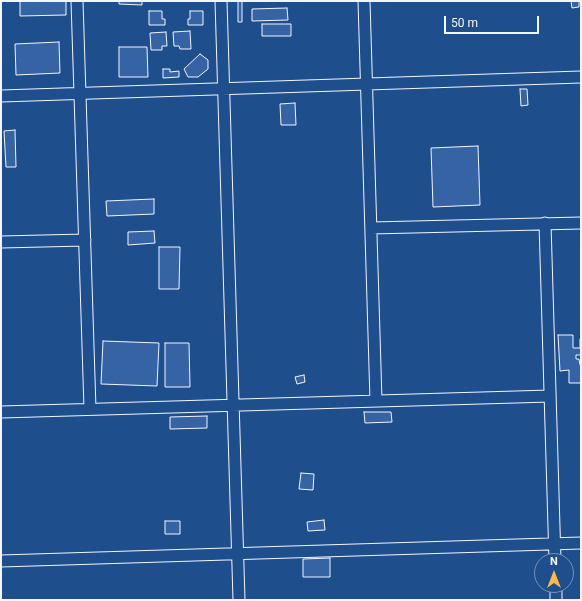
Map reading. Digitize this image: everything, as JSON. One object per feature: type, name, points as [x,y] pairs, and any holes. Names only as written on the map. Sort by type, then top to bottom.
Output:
[{"type":"street","points":[[77,1],[90,409]]},
{"type":"street","points":[[221,1],[239,600]]},
{"type":"street","points":[[364,1],[376,401]]},
{"type":"street","points":[[1,96],[581,77]]},
{"type":"street","points":[[371,228],[581,222]]},
{"type":"street","points":[[545,224],[555,553]]},
{"type":"street","points":[[1,242],[84,240]]},
{"type":"street","points":[[1,412],[550,396]]},
{"type":"street","points":[[1,561],[581,543]]},
{"type":"building","points":[[20,1],[66,1],[66,15],[20,16]]},
{"type":"building","points":[[119,1],[142,1],[142,5],[119,4]]},
{"type":"building","points":[[238,1],[242,1],[242,22],[238,22]]},
{"type":"building","points":[[571,1],[579,1],[579,7],[572,8]]},
{"type":"building","points":[[287,8],[288,20],[252,21],[252,9]]},
{"type":"building","points":[[149,11],[162,11],[162,19],[165,19],[165,25],[149,25]]},
{"type":"building","points":[[190,11],[203,11],[203,25],[188,25]]},
{"type":"building","points":[[262,24],[291,24],[291,36],[262,36]]},
{"type":"building","points":[[190,31],[191,49],[180,49],[179,46],[174,46],[173,32]]},
{"type":"building","points":[[166,32],[167,46],[162,46],[162,50],[151,50],[150,33]]},
{"type":"building","points":[[59,42],[60,73],[16,75],[15,44]]},
{"type":"building","points":[[119,47],[147,47],[148,77],[119,77]]},
{"type":"building","points":[[200,54],[208,60],[208,69],[198,77],[188,77],[184,69]]},
{"type":"building","points":[[163,69],[170,69],[170,72],[179,71],[179,77],[163,78]]},
{"type":"building","points":[[520,89],[527,89],[528,105],[521,106]]},
{"type":"building","points":[[295,103],[296,125],[281,125],[280,104]]},
{"type":"building","points":[[15,130],[16,167],[6,167],[4,131]]},
{"type":"building","points":[[478,146],[480,205],[433,207],[431,148]]},
{"type":"building","points":[[154,199],[154,214],[107,216],[106,201]]},
{"type":"building","points":[[154,231],[155,243],[128,245],[128,232]]},
{"type":"building","points":[[159,247],[180,247],[179,289],[159,289]]},
{"type":"building","points":[[558,335],[573,335],[573,348],[580,348],[581,338],[581,355],[576,355],[576,359],[579,359],[581,365],[581,383],[569,383],[569,370],[560,371]]},
{"type":"building","points":[[103,341],[159,343],[157,386],[101,384]]},
{"type":"building","points":[[165,343],[189,343],[190,387],[165,387]]},
{"type":"building","points":[[304,375],[305,382],[297,384],[295,377]]},
{"type":"building","points":[[364,412],[391,412],[392,422],[365,423]]},
{"type":"building","points":[[207,416],[207,428],[170,429],[170,417]]},
{"type":"building","points":[[301,473],[314,474],[313,490],[299,489]]},
{"type":"building","points":[[324,520],[325,530],[308,531],[307,522]]},
{"type":"building","points":[[165,521],[180,521],[180,534],[165,534]]},
{"type":"building","points":[[330,558],[330,577],[303,577],[303,559]]}]
